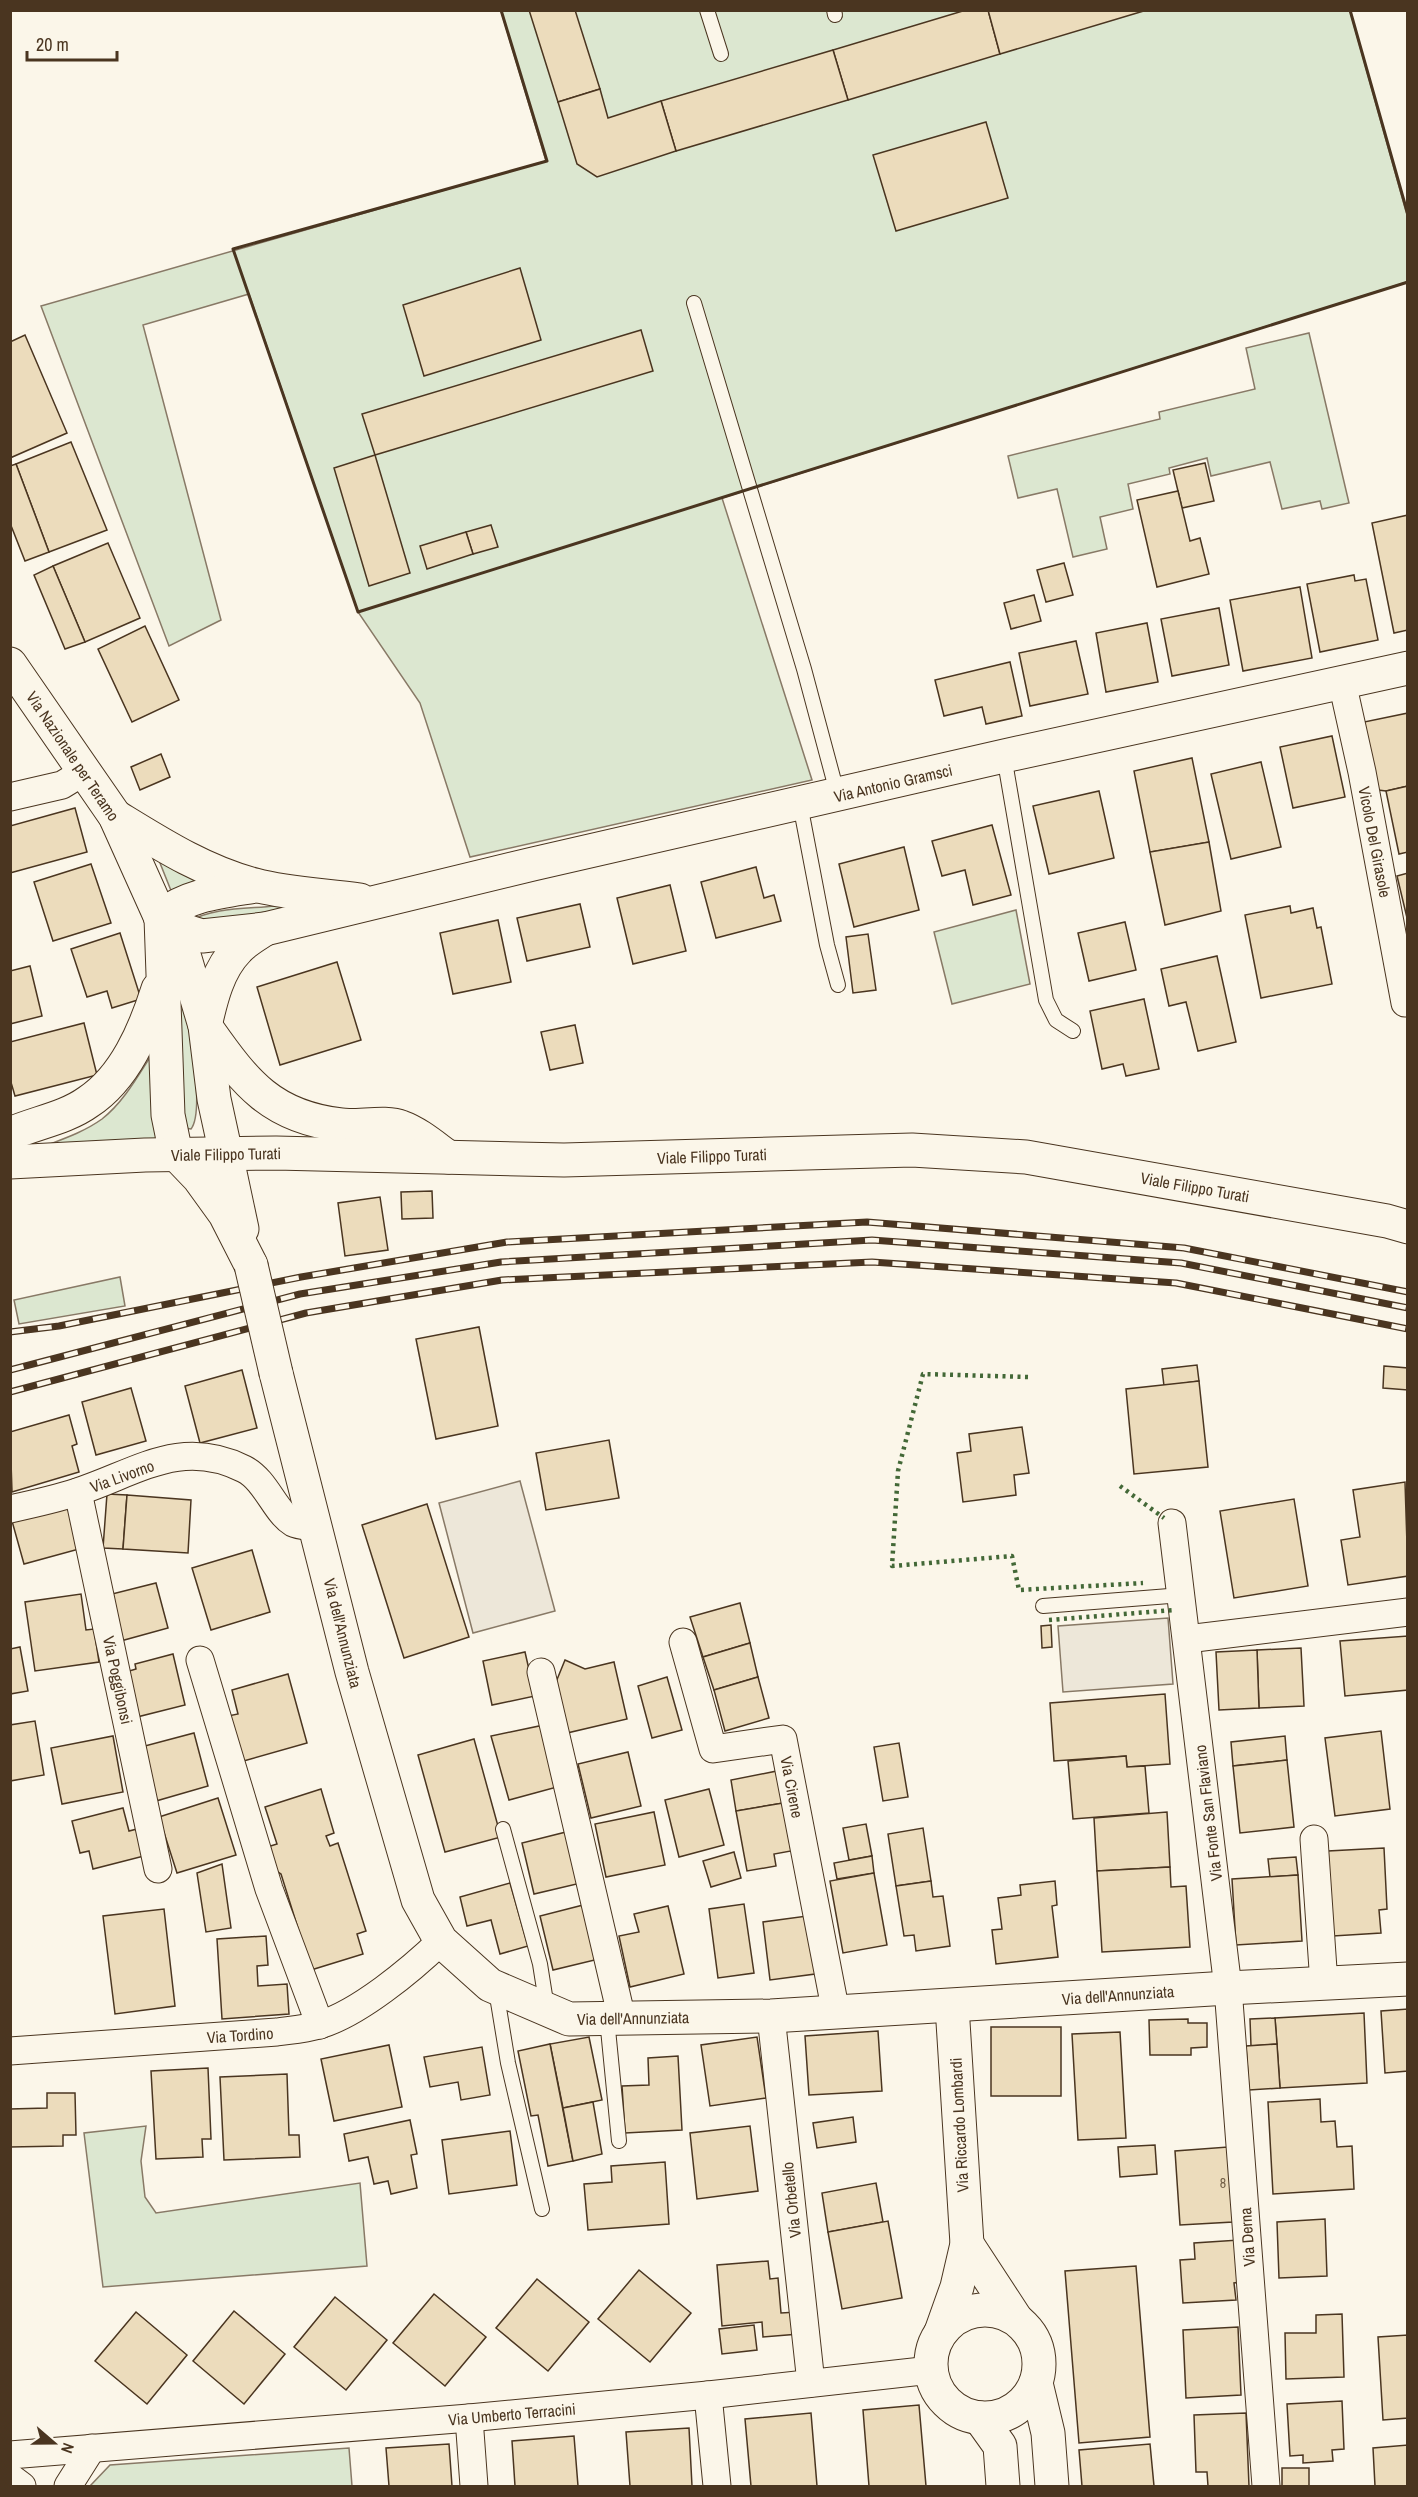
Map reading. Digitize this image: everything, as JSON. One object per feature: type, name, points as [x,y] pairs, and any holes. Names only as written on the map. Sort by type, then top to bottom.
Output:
[{"type":"street","name":"Via Nazionale per Teramo","points":[[10,664],[115,816],[160,916],[184,956],[205,1026],[214,1099],[226,1154]]},
{"type":"street","name":"Via Antonio Gramsci","points":[[256,886],[191,898],[177,904],[160,916],[189,932],[202,936],[265,929],[1004,756],[1407,668]]},
{"type":"street","name":"Vicolo Del Girasole","points":[[1342,682],[1362,772],[1406,1003]]},
{"type":"street","points":[[10,797],[62,785],[85,771]]},
{"type":"street","name":"Via Antonio Gramsci","points":[[115,816],[199,864],[256,886],[379,903]]},
{"type":"street","name":"Via Nazionale per Teramo","points":[[160,916],[168,1115],[176,1154]]},
{"type":"street","name":"Via Antonio Gramsci","points":[[205,1026],[211,999],[220,975],[238,949],[265,929]]},
{"type":"street","name":"Via Nazionale per Teramo","points":[[10,1134],[88,1103],[117,1077],[149,1017],[163,973]]},
{"type":"street","name":"Via Nazionale per Teramo","points":[[205,1026],[233,1065],[262,1095],[278,1107],[301,1117],[343,1125],[400,1126],[448,1156]]},
{"type":"street","name":"Viale Filippo Turati","points":[[10,1162],[176,1154],[448,1156],[564,1160],[912,1150],[1026,1157],[1387,1221],[1407,1227]]},
{"type":"street","name":"Via dell'Annunziata","points":[[176,1154],[199,1178],[225,1214],[250,1265]]},
{"type":"street","name":"Via dell'Annunziata","points":[[226,1154],[276,1373],[352,1672],[418,1900],[441,1941],[490,1985],[569,2019],[614,2019],[836,2013],[1407,1979]]},
{"type":"street","name":"Via Livorno","points":[[10,1509],[78,1492],[140,1466],[189,1456],[207,1456],[247,1471],[294,1523],[316,1527]]},
{"type":"street","name":"Via Poggibonsi","points":[[78,1492],[158,1869]]},
{"type":"street","name":"Via Fonte San Flaviano","points":[[1172,1523],[1228,1988]]},
{"type":"street","points":[[1187,1639],[1407,1611]]},
{"type":"street","name":"Via Cirene","points":[[683,1642],[713,1749],[783,1739],[836,2013]]},
{"type":"street","points":[[200,1660],[269,1889],[320,2025]]},
{"type":"street","points":[[541,1672],[614,2019]]},
{"type":"street","points":[[1314,1839],[1324,1984]]},
{"type":"street","name":"Via Tordino","points":[[10,2051],[277,2032],[320,2025],[351,2010],[416,1964],[441,1941]]},
{"type":"street","name":"Via Derna","points":[[1228,1988],[1266,2487]]},
{"type":"street","name":"Via Riccardo Lombardi","points":[[931,2370],[931,2356],[957,2287],[966,2244],[952,2006]]},
{"type":"street","name":"Via Orbetello","points":[[771,2016],[811,2383]]},
{"type":"street","points":[[931,2370],[936,2388],[947,2403],[962,2413],[980,2418],[998,2417],[1014,2410],[1028,2398],[1036,2383],[1040,2366],[1038,2347],[1029,2331],[1016,2319],[966,2244]]},
{"type":"street","points":[[941,2332],[953,2320],[968,2312],[985,2309],[1001,2311],[1016,2319]]},
{"type":"street","name":"Via Umberto Terracini","points":[[10,2455],[469,2418],[708,2395],[931,2370]]},
{"type":"street","points":[[1036,2383],[1048,2433],[1052,2487]]},
{"type":"street","points":[[708,2395],[717,2487]]},
{"type":"street","points":[[469,2418],[474,2487]]},
{"type":"street","points":[[980,2418],[1000,2446],[1003,2487]]},
{"type":"street","points":[[68,2487],[92,2448]]},
{"type":"street","points":[[10,2477],[22,2487]]},
{"type":"lane","points":[[707,10],[721,54]]},
{"type":"lane","points":[[694,303],[804,669],[838,796]]},
{"type":"lane","points":[[1004,756],[1046,1000],[1056,1020],[1073,1031]]},
{"type":"lane","points":[[800,804],[827,945],[838,985]]},
{"type":"lane","points":[[1043,1606],[1182,1595]]},
{"type":"lane","points":[[503,1829],[540,1964],[548,2010]]},
{"type":"lane","points":[[496,1988],[508,2063],[542,2209]]},
{"type":"lane","points":[[614,2019],[619,2141]]},
{"type":"green space","points":[[501,11],[1350,11],[1407,215],[1407,282],[722,498],[812,780],[470,857],[420,703],[358,612],[249,294],[143,325],[221,620],[169,646],[41,306],[546,161]]},
{"type":"green space","points":[[1309,333],[1349,503],[1322,509],[1320,501],[1282,509],[1270,462],[1211,476],[1207,458],[1169,468],[1170,474],[1128,484],[1133,509],[1100,517],[1107,549],[1073,557],[1057,489],[1018,498],[1008,456],[1160,419],[1159,412],[1255,389],[1246,348]]},
{"type":"green space","points":[[158,858],[213,891],[176,903]]},
{"type":"green space","points":[[275,906],[307,908],[188,922],[219,911]]},
{"type":"green space","points":[[1016,910],[1030,984],[952,1004],[934,932]]},
{"type":"green space","points":[[180,982],[191,1034],[196,1081],[197,1102],[191,1129],[185,1128],[181,1114]]},
{"type":"green space","points":[[154,1051],[159,1143],[42,1147],[81,1131],[102,1119],[124,1096]]},
{"type":"green space","points":[[120,1277],[125,1306],[19,1324],[14,1300]]},
{"type":"green space","points":[[146,2126],[141,2161],[145,2197],[156,2213],[360,2183],[367,2266],[103,2287],[84,2133]]},
{"type":"green space","points":[[349,2448],[352,2486],[90,2486],[110,2465]]},
{"type":"shaded area","points":[[520,1481],[555,1611],[473,1633],[439,1503]]},
{"type":"shaded area","points":[[1168,1618],[1173,1684],[1063,1692],[1058,1626]]},
{"type":"building","points":[[529,10],[575,10],[600,89],[558,102]]},
{"type":"building","points":[[966,10],[988,10],[1000,54],[848,100],[833,50]]},
{"type":"building","points":[[988,10],[1147,10],[1000,54]]},
{"type":"building","points":[[833,50],[848,100],[676,151],[661,101]]},
{"type":"building","points":[[600,89],[608,118],[661,101],[676,151],[597,177],[577,164],[558,102]]},
{"type":"building","points":[[986,122],[1008,198],[896,231],[873,155]]},
{"type":"building","points":[[520,268],[541,340],[424,376],[403,305]]},
{"type":"building","points":[[641,330],[653,371],[375,455],[362,414]]},
{"type":"building","points":[[25,335],[67,433],[10,458],[10,342]]},
{"type":"building","points":[[71,442],[107,530],[49,552],[16,464]]},
{"type":"building","points":[[375,455],[410,573],[369,586],[334,468]]},
{"type":"building","points":[[1205,463],[1214,501],[1182,508],[1173,470]]},
{"type":"building","points":[[16,464],[49,552],[25,561],[10,523],[10,466]]},
{"type":"building","points":[[1178,491],[1190,541],[1200,538],[1209,574],[1157,587],[1137,500]]},
{"type":"building","points":[[1408,515],[1408,630],[1394,633],[1372,523]]},
{"type":"building","points":[[491,525],[498,547],[473,554],[466,532]]},
{"type":"building","points":[[466,532],[473,554],[427,569],[420,546]]},
{"type":"building","points":[[108,543],[140,618],[85,642],[53,566]]},
{"type":"building","points":[[1064,563],[1073,595],[1046,602],[1037,570]]},
{"type":"building","points":[[53,566],[85,642],[65,649],[34,575]]},
{"type":"building","points":[[1354,575],[1355,581],[1366,579],[1378,640],[1320,652],[1307,584]]},
{"type":"building","points":[[1300,587],[1312,658],[1243,671],[1230,600]]},
{"type":"building","points":[[1034,595],[1041,621],[1011,629],[1004,603]]},
{"type":"building","points":[[1219,608],[1229,665],[1172,676],[1161,619]]},
{"type":"building","points":[[1147,623],[1158,682],[1106,692],[1096,633]]},
{"type":"building","points":[[145,626],[179,700],[132,722],[98,649]]},
{"type":"building","points":[[1076,641],[1088,694],[1030,706],[1019,653]]},
{"type":"building","points":[[1010,662],[1022,716],[986,724],[982,707],[944,716],[935,680]]},
{"type":"building","points":[[1408,713],[1408,786],[1386,791],[1378,790],[1364,722]]},
{"type":"building","points":[[1332,736],[1345,797],[1293,808],[1280,747]]},
{"type":"building","points":[[161,754],[170,777],[140,790],[131,767]]},
{"type":"building","points":[[1192,758],[1209,842],[1150,852],[1134,771]]},
{"type":"building","points":[[1261,762],[1281,847],[1231,859],[1211,774]]},
{"type":"building","points":[[1408,786],[1408,852],[1399,854],[1386,791]]},
{"type":"building","points":[[1099,791],[1114,858],[1049,874],[1033,806]]},
{"type":"building","points":[[75,808],[87,852],[10,873],[10,826]]},
{"type":"building","points":[[992,825],[1011,895],[973,905],[965,870],[942,876],[932,841]]},
{"type":"building","points":[[1209,842],[1221,911],[1165,925],[1150,852]]},
{"type":"building","points":[[904,847],[919,910],[854,927],[839,864]]},
{"type":"building","points":[[91,864],[111,923],[53,941],[34,882]]},
{"type":"building","points":[[756,867],[764,898],[774,895],[781,921],[716,938],[701,882]]},
{"type":"building","points":[[1408,873],[1408,922],[1397,876]]},
{"type":"building","points":[[670,885],[686,951],[633,964],[617,898]]},
{"type":"building","points":[[580,904],[590,947],[527,961],[517,918]]},
{"type":"building","points":[[1290,906],[1291,913],[1313,908],[1317,928],[1321,927],[1332,984],[1261,998],[1245,915]]},
{"type":"building","points":[[498,920],[511,982],[453,994],[440,933]]},
{"type":"building","points":[[1125,922],[1136,970],[1089,981],[1078,933]]},
{"type":"building","points":[[120,933],[141,999],[112,1008],[107,991],[87,997],[71,949]]},
{"type":"building","points":[[868,934],[876,990],[853,993],[846,937]]},
{"type":"building","points":[[1217,956],[1236,1042],[1198,1051],[1186,1002],[1169,1006],[1161,969]]},
{"type":"building","points":[[337,962],[361,1040],[280,1065],[257,987]]},
{"type":"building","points":[[30,966],[42,1016],[10,1024],[10,971]]},
{"type":"building","points":[[1144,999],[1159,1069],[1126,1076],[1123,1064],[1102,1069],[1090,1011]]},
{"type":"building","points":[[84,1023],[97,1075],[15,1096],[10,1079],[10,1042]]},
{"type":"building","points":[[575,1025],[583,1063],[550,1070],[541,1032]]},
{"type":"building","points":[[432,1191],[433,1218],[402,1219],[401,1192]]},
{"type":"building","points":[[380,1197],[388,1250],[345,1256],[338,1203]]},
{"type":"building","points":[[479,1327],[498,1426],[436,1439],[416,1339]]},
{"type":"building","points":[[1197,1365],[1199,1381],[1164,1386],[1162,1369]]},
{"type":"building","points":[[1384,1366],[1408,1368],[1408,1390],[1383,1388]]},
{"type":"building","points":[[242,1370],[257,1428],[200,1443],[185,1386]]},
{"type":"building","points":[[1199,1381],[1208,1467],[1134,1474],[1126,1389]]},
{"type":"building","points":[[131,1388],[146,1441],[96,1455],[82,1402]]},
{"type":"building","points":[[69,1415],[77,1444],[72,1446],[79,1472],[12,1492],[10,1432]]},
{"type":"building","points":[[1022,1427],[1029,1473],[1014,1475],[1016,1495],[963,1502],[957,1453],[971,1451],[969,1434]]},
{"type":"building","points":[[609,1440],[619,1498],[546,1510],[536,1453]]},
{"type":"building","points":[[1405,1482],[1408,1576],[1348,1585],[1341,1540],[1360,1537],[1353,1490]]},
{"type":"building","points":[[107,1494],[127,1495],[123,1549],[103,1548]]},
{"type":"building","points":[[127,1495],[191,1500],[188,1553],[123,1549]]},
{"type":"building","points":[[1294,1499],[1308,1586],[1234,1598],[1220,1511]]},
{"type":"building","points":[[427,1504],[469,1637],[404,1658],[362,1525]]},
{"type":"building","points":[[67,1505],[79,1549],[24,1564],[12,1521]]},
{"type":"building","points":[[252,1550],[270,1612],[211,1630],[192,1568]]},
{"type":"building","points":[[156,1583],[168,1628],[117,1642],[112,1623],[119,1621],[112,1594]]},
{"type":"building","points":[[81,1594],[86,1630],[94,1629],[99,1662],[35,1671],[25,1602]]},
{"type":"building","points":[[740,1603],[750,1643],[703,1657],[690,1617]]},
{"type":"building","points":[[1051,1625],[1052,1647],[1042,1648],[1041,1626]]},
{"type":"building","points":[[1408,1636],[1408,1690],[1345,1696],[1340,1641]]},
{"type":"building","points":[[750,1643],[758,1677],[714,1690],[703,1657]]},
{"type":"building","points":[[20,1647],[28,1691],[10,1694],[10,1649]]},
{"type":"building","points":[[1301,1648],[1304,1706],[1259,1708],[1257,1650]]},
{"type":"building","points":[[1257,1650],[1259,1708],[1219,1710],[1216,1652]]},
{"type":"building","points":[[525,1652],[535,1696],[492,1705],[483,1661]]},
{"type":"building","points":[[173,1654],[185,1705],[137,1717],[126,1672],[136,1669],[135,1664]]},
{"type":"building","points":[[565,1660],[585,1669],[614,1662],[627,1719],[567,1733],[556,1682]]},
{"type":"building","points":[[288,1674],[307,1743],[240,1762],[228,1716],[238,1714],[232,1690]]},
{"type":"building","points":[[667,1677],[682,1730],[652,1738],[638,1686]]},
{"type":"building","points":[[758,1677],[769,1718],[725,1731],[714,1690]]},
{"type":"building","points":[[1165,1694],[1170,1764],[1127,1767],[1126,1756],[1054,1761],[1050,1703]]},
{"type":"building","points":[[35,1721],[44,1775],[10,1781],[10,1725]]},
{"type":"building","points":[[544,1725],[557,1787],[509,1800],[491,1736]]},
{"type":"building","points":[[1381,1731],[1390,1809],[1335,1816],[1325,1738]]},
{"type":"building","points":[[194,1733],[208,1786],[156,1801],[141,1747]]},
{"type":"building","points":[[113,1736],[123,1792],[62,1804],[51,1748]]},
{"type":"building","points":[[1285,1736],[1287,1760],[1233,1766],[1231,1742]]},
{"type":"building","points":[[474,1739],[501,1837],[445,1852],[418,1755]]},
{"type":"building","points":[[899,1743],[908,1797],[883,1801],[874,1747]]},
{"type":"building","points":[[628,1752],[641,1806],[591,1818],[578,1764]]},
{"type":"building","points":[[1126,1756],[1127,1767],[1145,1766],[1149,1813],[1073,1819],[1068,1761]]},
{"type":"building","points":[[1287,1760],[1294,1827],[1240,1833],[1233,1766]]},
{"type":"building","points":[[777,1771],[783,1803],[736,1811],[731,1780]]},
{"type":"building","points":[[321,1789],[334,1833],[326,1836],[330,1846],[338,1843],[366,1931],[357,1934],[363,1954],[311,1970],[281,1874],[270,1867],[264,1848],[277,1844],[265,1807]]},
{"type":"building","points":[[709,1789],[724,1845],[679,1857],[665,1800]]},
{"type":"building","points":[[218,1798],[236,1855],[177,1873],[159,1817]]},
{"type":"building","points":[[783,1803],[791,1851],[774,1854],[776,1866],[747,1871],[736,1811]]},
{"type":"building","points":[[123,1808],[129,1831],[137,1829],[144,1856],[93,1869],[89,1851],[80,1853],[72,1821]]},
{"type":"building","points":[[654,1812],[665,1865],[606,1877],[595,1824]]},
{"type":"building","points":[[1167,1812],[1170,1867],[1097,1871],[1094,1818]]},
{"type":"building","points":[[866,1824],[872,1856],[849,1860],[843,1828]]},
{"type":"building","points":[[923,1828],[931,1881],[896,1886],[888,1834]]},
{"type":"building","points":[[570,1831],[581,1883],[534,1894],[522,1843]]},
{"type":"building","points":[[1384,1848],[1387,1909],[1379,1910],[1381,1933],[1333,1936],[1328,1851]]},
{"type":"building","points":[[734,1852],[741,1878],[711,1887],[703,1861]]},
{"type":"building","points":[[872,1856],[874,1873],[837,1879],[834,1863]]},
{"type":"building","points":[[1296,1857],[1298,1875],[1270,1877],[1268,1859]]},
{"type":"building","points":[[222,1864],[231,1928],[206,1932],[197,1873]]},
{"type":"building","points":[[1170,1867],[1171,1887],[1186,1886],[1190,1947],[1102,1952],[1097,1871]]},
{"type":"building","points":[[874,1873],[887,1945],[843,1953],[830,1881]]},
{"type":"building","points":[[1298,1875],[1302,1941],[1236,1945],[1232,1879]]},
{"type":"building","points":[[931,1881],[933,1897],[943,1896],[950,1946],[916,1951],[914,1935],[904,1936],[896,1886]]},
{"type":"building","points":[[1055,1881],[1057,1905],[1052,1906],[1058,1957],[996,1964],[992,1930],[1002,1929],[998,1898],[1021,1895],[1020,1885]]},
{"type":"building","points":[[510,1883],[528,1946],[500,1954],[491,1920],[467,1926],[460,1897]]},
{"type":"building","points":[[591,1903],[603,1958],[553,1970],[540,1916]]},
{"type":"building","points":[[744,1904],[754,1973],[718,1978],[709,1909]]},
{"type":"building","points":[[668,1906],[684,1974],[630,1987],[619,1936],[639,1932],[634,1914]]},
{"type":"building","points":[[164,1909],[175,2006],[115,2014],[103,1916]]},
{"type":"building","points":[[807,1916],[815,1974],[770,1980],[763,1922]]},
{"type":"building","points":[[266,1936],[268,1965],[257,1966],[258,1986],[287,1984],[289,2014],[222,2019],[217,1939]]},
{"type":"building","points":[[1408,2009],[1408,2071],[1385,2073],[1381,2011]]},
{"type":"building","points":[[1364,2013],[1367,2083],[1280,2088],[1275,2018]]},
{"type":"building","points":[[1275,2018],[1277,2044],[1251,2046],[1250,2019]]},
{"type":"building","points":[[1188,2019],[1188,2023],[1207,2023],[1207,2047],[1191,2048],[1191,2055],[1150,2055],[1149,2020]]},
{"type":"building","points":[[991,2027],[1061,2027],[1061,2096],[991,2096]]},
{"type":"building","points":[[878,2031],[882,2091],[809,2095],[805,2036]]},
{"type":"building","points":[[1120,2032],[1126,2138],[1078,2140],[1072,2034]]},
{"type":"building","points":[[589,2037],[602,2100],[563,2108],[550,2044]]},
{"type":"building","points":[[757,2037],[766,2098],[710,2106],[701,2045]]},
{"type":"building","points":[[550,2044],[573,2161],[548,2166],[538,2115],[531,2116],[518,2051]]},
{"type":"building","points":[[1277,2044],[1280,2088],[1249,2090],[1246,2046]]},
{"type":"building","points":[[389,2045],[402,2107],[334,2121],[321,2059]]},
{"type":"building","points":[[482,2047],[490,2095],[461,2100],[458,2082],[430,2087],[424,2057]]},
{"type":"building","points":[[678,2056],[682,2130],[625,2133],[622,2086],[649,2085],[648,2058]]},
{"type":"building","points":[[208,2068],[211,2139],[202,2139],[203,2157],[156,2159],[151,2071]]},
{"type":"building","points":[[287,2074],[289,2135],[299,2135],[300,2157],[224,2160],[220,2077]]},
{"type":"building","points":[[47,2093],[75,2093],[76,2135],[63,2135],[63,2146],[10,2147],[10,2109],[47,2108]]},
{"type":"building","points":[[1320,2099],[1321,2122],[1335,2121],[1337,2147],[1352,2146],[1354,2189],[1273,2194],[1268,2102]]},
{"type":"building","points":[[593,2102],[602,2154],[573,2161],[563,2108]]},
{"type":"building","points":[[853,2117],[856,2142],[817,2148],[813,2123]]},
{"type":"building","points":[[410,2120],[417,2154],[411,2155],[417,2188],[391,2194],[388,2181],[374,2184],[368,2157],[349,2161],[344,2134]]},
{"type":"building","points":[[750,2126],[758,2191],[697,2199],[690,2133]]},
{"type":"building","points":[[510,2131],[517,2185],[449,2194],[442,2140]]},
{"type":"building","points":[[1155,2145],[1157,2174],[1120,2177],[1118,2147]]},
{"type":"building","points":[[1228,2147],[1233,2222],[1180,2225],[1175,2151]]},
{"type":"building","points":[[665,2162],[669,2224],[588,2230],[584,2184],[612,2182],[611,2166]]},
{"type":"building","points":[[876,2183],[883,2222],[828,2232],[822,2193]]},
{"type":"building","points":[[1325,2219],[1327,2276],[1279,2278],[1277,2222]]},
{"type":"building","points":[[888,2221],[902,2298],[842,2309],[828,2232]]},
{"type":"building","points":[[1239,2240],[1241,2282],[1234,2283],[1236,2300],[1183,2303],[1180,2260],[1195,2259],[1194,2243]]},
{"type":"building","points":[[768,2261],[770,2279],[778,2278],[781,2313],[797,2312],[799,2334],[763,2337],[762,2322],[722,2326],[717,2265]]},
{"type":"building","points":[[1136,2266],[1150,2437],[1079,2443],[1065,2271]]},
{"type":"building","points":[[639,2270],[691,2313],[650,2362],[598,2319]]},
{"type":"building","points":[[537,2279],[589,2322],[548,2371],[496,2328]]},
{"type":"building","points":[[434,2294],[486,2337],[445,2386],[393,2343]]},
{"type":"building","points":[[335,2297],[387,2340],[346,2390],[294,2347]]},
{"type":"building","points":[[234,2311],[285,2354],[244,2404],[193,2361]]},
{"type":"building","points":[[136,2312],[187,2355],[147,2404],[95,2361]]},
{"type":"building","points":[[1342,2314],[1344,2377],[1286,2379],[1285,2333],[1316,2333],[1316,2315]]},
{"type":"building","points":[[754,2325],[757,2350],[722,2354],[719,2329]]},
{"type":"building","points":[[1238,2327],[1241,2395],[1186,2398],[1183,2330]]},
{"type":"building","points":[[1408,2335],[1408,2418],[1383,2420],[1378,2337]]},
{"type":"building","points":[[1342,2401],[1344,2449],[1332,2450],[1333,2461],[1303,2463],[1303,2455],[1290,2456],[1287,2404]]},
{"type":"building","points":[[919,2405],[926,2486],[869,2486],[863,2410]]},
{"type":"building","points":[[811,2413],[817,2486],[751,2486],[745,2419]]},
{"type":"building","points":[[1246,2413],[1249,2486],[1208,2486],[1207,2472],[1196,2472],[1194,2415]]},
{"type":"building","points":[[689,2428],[692,2486],[630,2486],[626,2432]]},
{"type":"building","points":[[574,2436],[578,2486],[515,2486],[512,2441]]},
{"type":"building","points":[[449,2444],[452,2486],[389,2486],[386,2448]]},
{"type":"building","points":[[1150,2444],[1154,2486],[1082,2486],[1079,2450]]},
{"type":"building","points":[[1408,2445],[1408,2486],[1375,2486],[1373,2448]]},
{"type":"building","points":[[1282,2468],[1309,2468],[1309,2486],[1282,2486]]},
{"type":"railway","points":[[10,1332],[59,1326],[301,1277],[507,1242],[867,1222],[1184,1248],[1408,1292]]},
{"type":"railway","points":[[10,1370],[300,1294],[501,1262],[872,1240],[1181,1263],[1408,1308]]},
{"type":"railway","points":[[10,1392],[306,1313],[502,1280],[872,1262],[1176,1283],[1408,1329]]},
{"type":"hedge","points":[[1028,1377],[923,1374],[898,1471],[892,1566],[1012,1556],[1019,1590],[1143,1583]]},
{"type":"hedge","points":[[1120,1486],[1164,1518]]},
{"type":"hedge","points":[[1049,1620],[1174,1610]]},
{"type":"wall","points":[[501,10],[547,161],[233,249],[358,612],[1408,282]]},
{"type":"wall","points":[[1350,10],[1408,215]]}]
